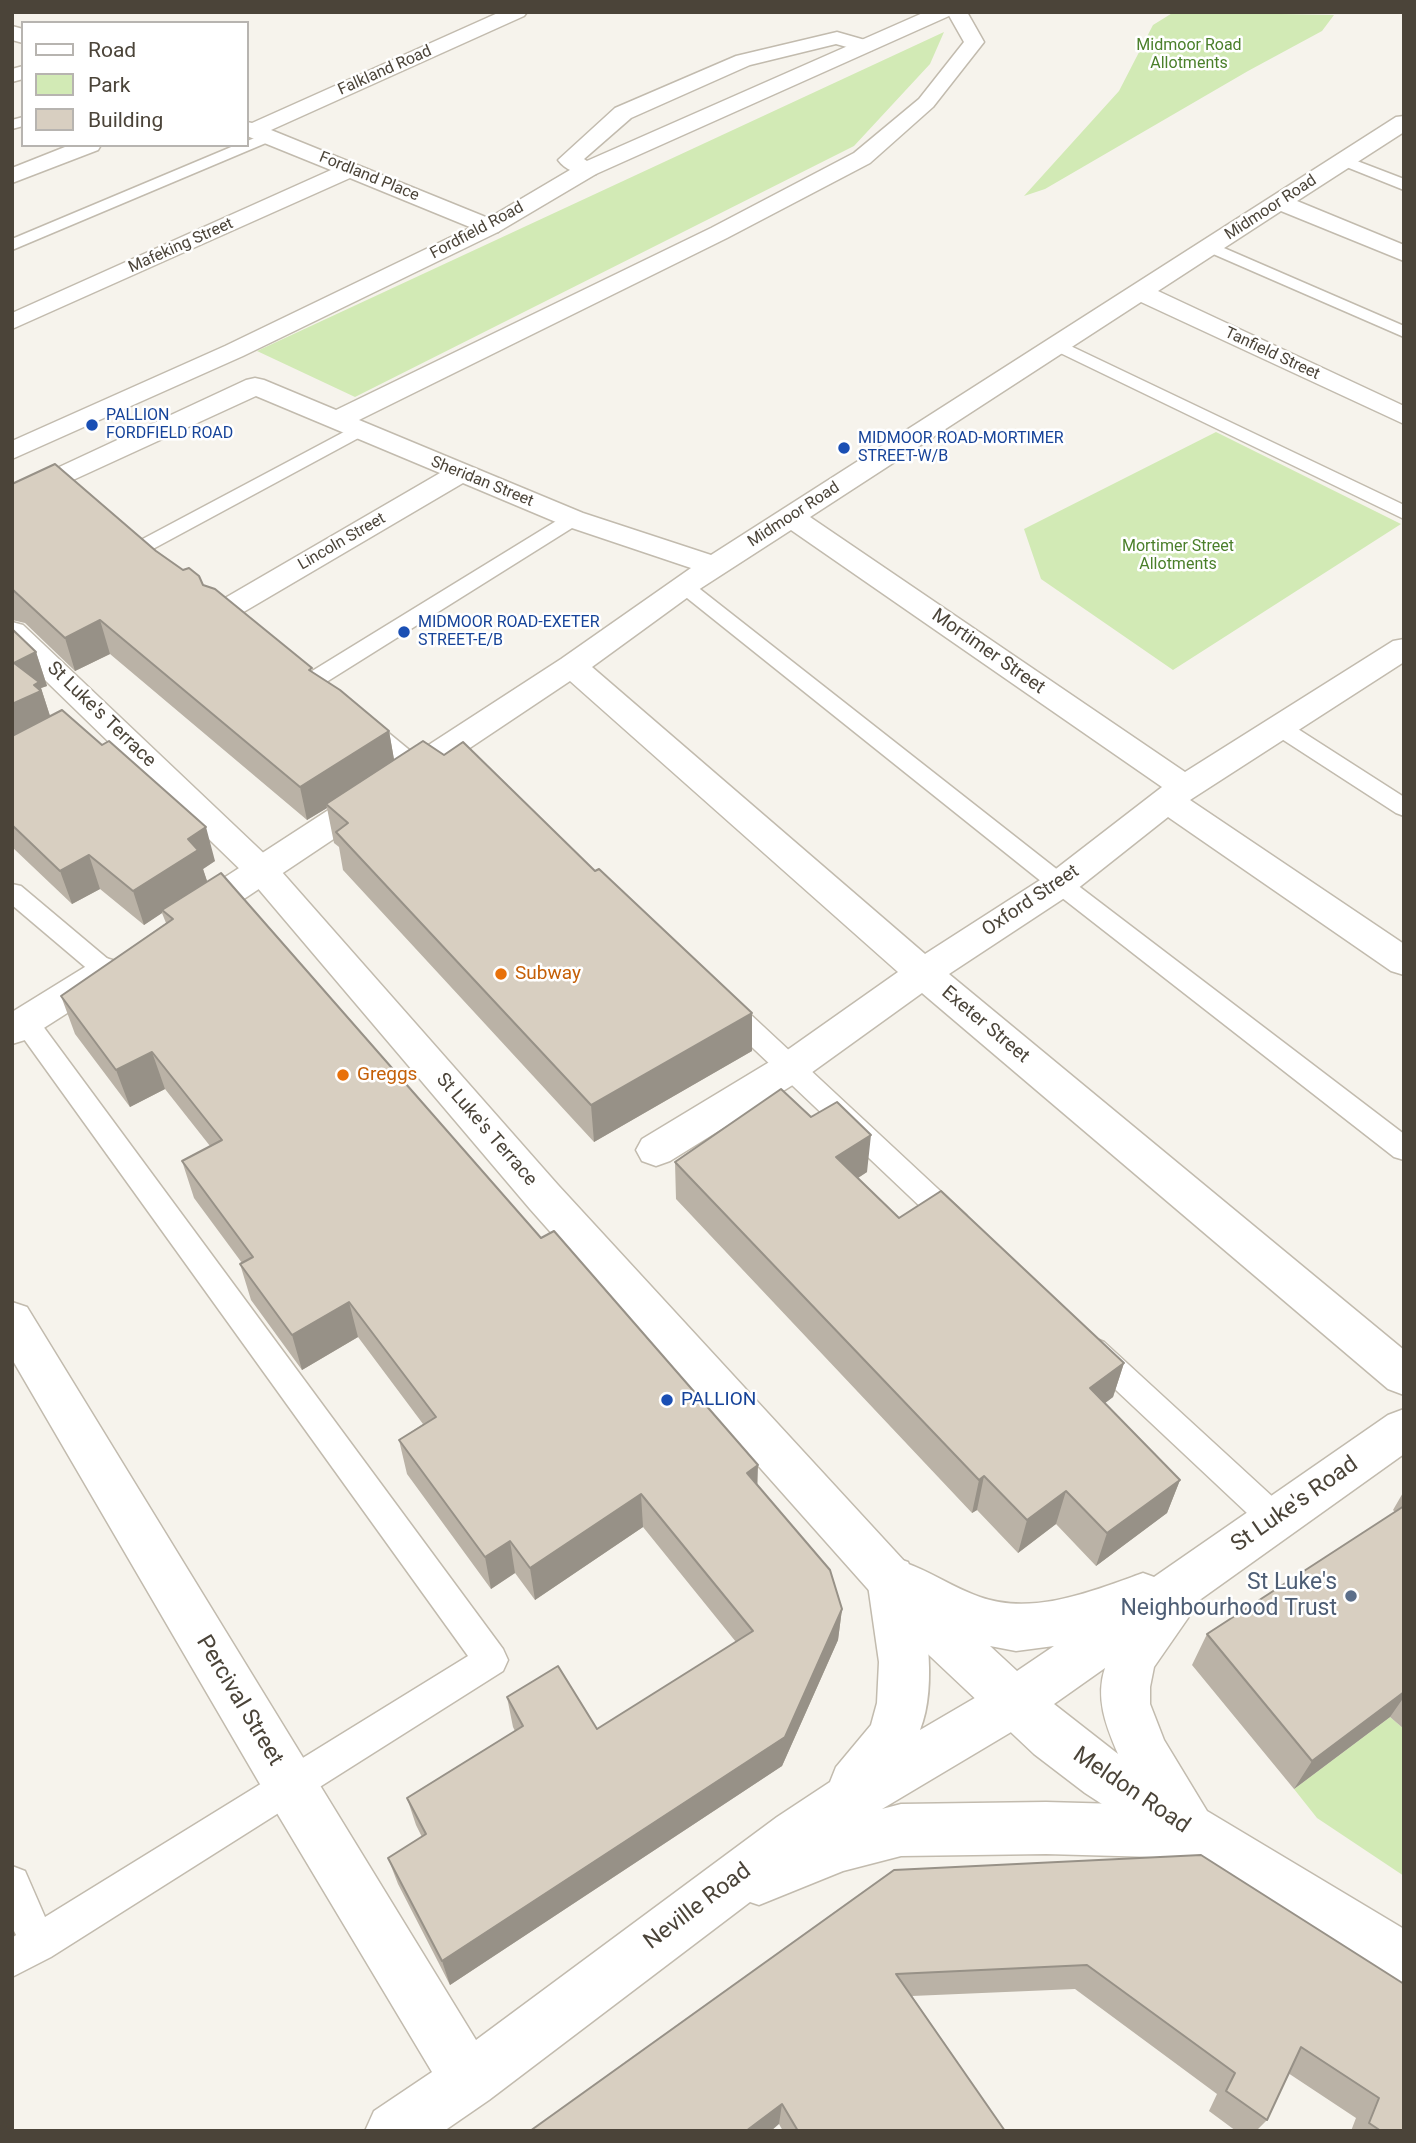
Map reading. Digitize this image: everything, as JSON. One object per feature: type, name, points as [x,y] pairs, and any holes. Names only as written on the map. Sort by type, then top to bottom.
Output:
[{"type":"street","name":"Falkland Road","points":[[256,132],[517,12]]},
{"type":"street","name":"Fordfield Road","points":[[12,452],[234,351],[490,227],[588,169],[942,12]]},
{"type":"street","points":[[346,426],[862,158],[926,103],[974,42],[957,12]]},
{"type":"street","points":[[588,169],[569,160],[623,113],[743,60],[837,38],[865,46]]},
{"type":"street","name":"Midmoor Road","points":[[19,1025],[262,871],[416,767],[465,753],[572,666],[684,586],[1404,122]]},
{"type":"street","name":"Fordland Place","points":[[256,132],[490,227]]},
{"type":"street","points":[[12,176],[85,147]]},
{"type":"street","name":"Mafeking Street","points":[[12,322],[350,170]]},
{"type":"street","points":[[1279,202],[1404,254]]},
{"type":"street","name":"Tanfield Street","points":[[1140,292],[1404,416]]},
{"type":"street","name":"Sheridan Street","points":[[12,500],[71,486],[255,386],[573,519],[714,566]]},
{"type":"street","name":"Lincoln Street","points":[[224,610],[460,473]]},
{"type":"street","name":"Mortimer Street","points":[[791,517],[1404,962]]},
{"type":"street","name":"St Luke's Terrace","points":[[12,631],[262,871],[544,1197],[891,1578]]},
{"type":"street","name":"Oxford Street","points":[[656,1150],[790,1068],[923,973],[1060,884],[1176,794],[1279,727],[1397,661]]},
{"type":"street","name":"Exeter Street","points":[[572,666],[923,973],[1404,1376]]},
{"type":"street","name":"Percival Street","points":[[12,1320],[289,1785],[469,2080]]},
{"type":"street","name":"St Luke's Road","points":[[1015,1702],[1404,1429]]},
{"type":"street","points":[[891,1578],[944,1605],[1003,1627],[1034,1627],[1111,1608],[1189,1578]]},
{"type":"street","points":[[838,1806],[888,1744],[899,1715],[906,1675],[891,1578]]},
{"type":"street","name":"Meldon Road","points":[[891,1578],[931,1625],[1052,1736],[1103,1775],[1191,1832],[1404,1960]]},
{"type":"street","points":[[1189,1578],[1133,1658],[1125,1685],[1126,1712],[1147,1758],[1191,1832]]},
{"type":"street","name":"Neville Road","points":[[394,2131],[469,2080],[838,1806],[1015,1702]]},
{"type":"street","points":[[708,1900],[843,1845],[901,1830],[1046,1828],[1191,1832]]},
{"type":"lane","points":[[12,245],[224,147]]},
{"type":"lane","points":[[1344,161],[1404,185]]},
{"type":"lane","points":[[1210,247],[1404,332]]},
{"type":"lane","points":[[1058,345],[1404,513]]},
{"type":"lane","points":[[144,545],[346,426]]},
{"type":"lane","points":[[312,681],[573,519]]},
{"type":"lane","points":[[123,528],[164,562]]},
{"type":"lane","points":[[684,586],[1060,884],[1404,1149]]},
{"type":"lane","points":[[292,666],[332,698]]},
{"type":"lane","points":[[353,716],[416,767]]},
{"type":"lane","points":[[1279,727],[1404,808]]},
{"type":"lane","points":[[12,892],[106,971]]},
{"type":"lane","points":[[709,990],[976,1242]]},
{"type":"lane","points":[[12,1884],[25,1952],[491,1660],[19,1025]]},
{"type":"lane","points":[[1077,1335],[1275,1519]]},
{"type":"green space","name":"Midmoor Road Allotments","points":[[1174,12],[1334,15],[1322,31],[1045,189],[1024,196],[1119,91],[1153,25]]},
{"type":"green space","points":[[944,32],[930,64],[854,146],[355,397],[257,351]]},
{"type":"green space","name":"Mortimer Street Allotments","points":[[1216,432],[1401,524],[1173,670],[1041,579],[1024,529]]},
{"type":"green space","points":[[1390,1717],[1404,1729],[1404,1876],[1317,1818],[1294,1789]]},
{"type":"building","points":[[55,464],[156,551],[183,570],[189,568],[199,576],[203,585],[215,589],[312,668],[309,670],[340,690],[389,731],[300,787],[100,620],[65,638],[12,589],[12,484]]},
{"type":"building","points":[[12,629],[36,652],[14,663],[39,682],[34,685],[41,691],[12,704]]},
{"type":"building","points":[[62,710],[102,745],[109,741],[206,827],[188,839],[198,850],[133,891],[89,855],[60,871],[12,825],[12,736]]},
{"type":"building","points":[[423,741],[444,755],[463,742],[595,871],[599,869],[752,1013],[591,1105],[336,832],[348,823],[326,804]]},
{"type":"building","points":[[221,873],[541,1238],[554,1231],[758,1465],[747,1473],[830,1570],[842,1609],[785,1737],[442,1961],[388,1858],[426,1834],[407,1798],[523,1726],[507,1697],[558,1666],[597,1729],[753,1631],[641,1494],[530,1568],[510,1541],[485,1557],[399,1440],[436,1417],[349,1302],[292,1335],[240,1264],[253,1257],[182,1161],[222,1140],[152,1052],[116,1070],[61,996],[173,919],[162,910]]},
{"type":"building","points":[[781,1089],[811,1117],[837,1102],[871,1135],[836,1157],[899,1218],[941,1191],[1124,1363],[1090,1388],[1180,1480],[1107,1533],[1066,1491],[1027,1520],[984,1476],[979,1480],[675,1162]]},
{"type":"building","name":"St Luke's Neighbourhood Trust","points":[[1404,1506],[1404,1692],[1312,1761],[1207,1634]]},
{"type":"building","points":[[1201,1855],[1404,1984],[1404,2131],[1381,2131],[1369,2123],[1379,2098],[1301,2047],[1267,2120],[1226,2091],[1235,2073],[1087,1965],[896,1974],[1005,2131],[798,2131],[782,2104],[746,2131],[530,2131],[894,1870]]},
{"type":"place","name":"PALLION FORDFIELD ROAD","points":[[92,425]]},
{"type":"place","name":"MIDMOOR ROAD-MORTIMER STREET-W/B","points":[[844,448]]},
{"type":"place","name":"MIDMOOR ROAD-EXETER STREET-E/B","points":[[404,632]]},
{"type":"place","name":"Subway","points":[[501,974]]},
{"type":"place","name":"Greggs","points":[[343,1075]]},
{"type":"place","name":"PALLION","points":[[667,1400]]},
{"type":"place","name":"St Luke's Neighbourhood Trust","points":[[1351,1596]]}]
